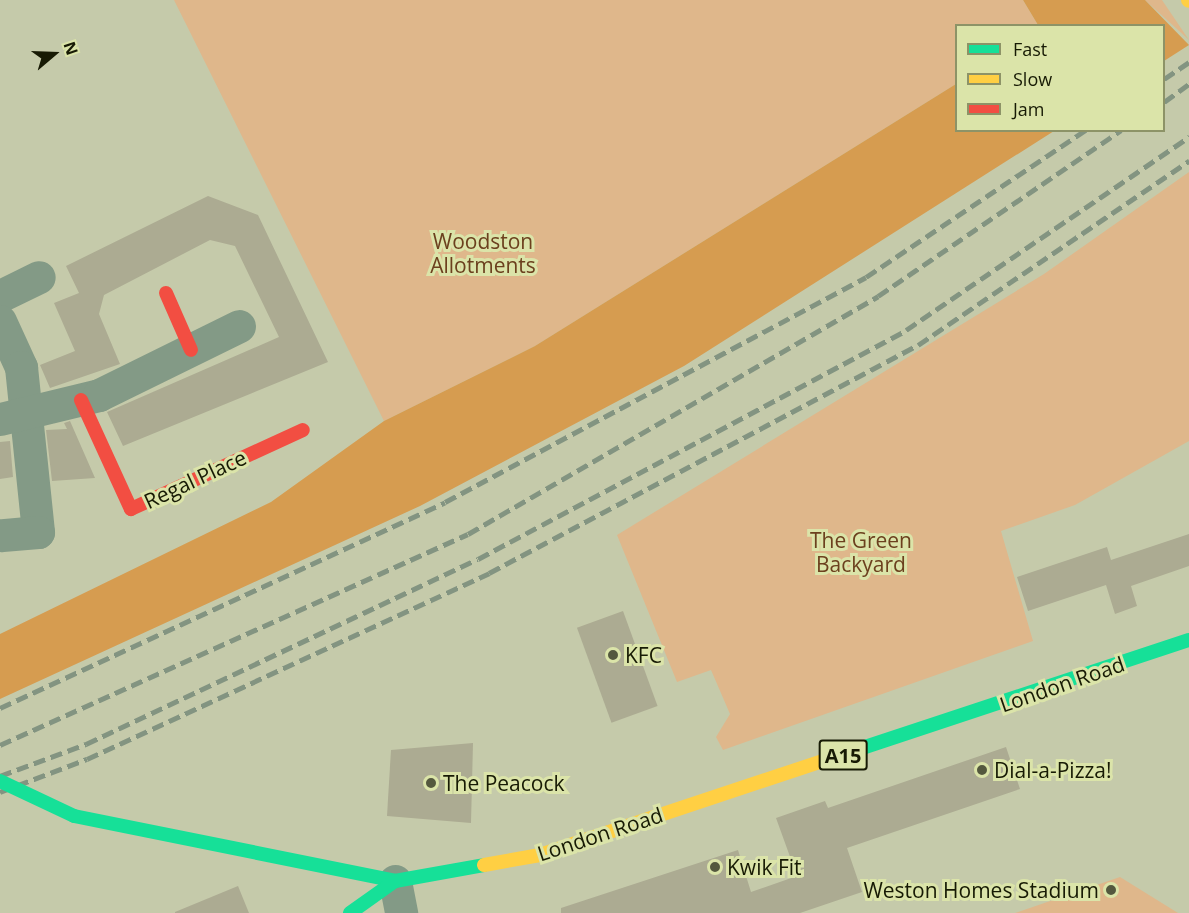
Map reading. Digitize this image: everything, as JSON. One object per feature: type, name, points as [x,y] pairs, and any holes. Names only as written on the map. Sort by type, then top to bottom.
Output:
[{"type":"main road","points":[[166,293],[191,350]]},
{"type":"main road","name":"Regal Place","points":[[81,400],[132,509],[303,430]]},
{"type":"main road","name":"London Road","points":[[0,781],[74,816],[395,881],[540,855],[1189,640]]},
{"type":"main road","points":[[350,913],[395,881]]},
{"type":"street","points":[[0,296],[39,277]]},
{"type":"street","points":[[0,321],[21,367],[12,416],[38,532],[2,535]]},
{"type":"street","points":[[12,416],[81,400],[239,326]]},
{"type":"street","points":[[395,881],[400,913]]},
{"type":"green space","name":"Woodston Allotments","points":[[174,0],[1023,0],[1037,24],[955,24],[955,85],[535,346],[384,421]]},
{"type":"green space","points":[[1145,0],[1162,0],[1189,40]]},
{"type":"green space","name":"The Green Backyard","points":[[1189,172],[1189,441],[1075,505],[1001,531],[1033,641],[723,750],[716,737],[730,714],[711,670],[677,682],[617,535],[1044,274]]},
{"type":"green space","name":"Weston Homes Stadium","points":[[1120,877],[1178,913],[1015,913]]},
{"type":"shaded area","points":[[1023,0],[1145,0],[1189,45],[1165,60],[1165,24],[1037,24]]},
{"type":"shaded area","points":[[955,85],[955,132],[1052,132],[684,366],[420,506],[0,699],[0,634],[271,502],[384,421],[535,346]]},
{"type":"building","points":[[208,196],[258,215],[328,362],[123,446],[107,412],[279,337],[235,246],[210,240],[104,295],[99,314],[120,364],[50,388],[40,365],[75,351],[54,303],[79,293],[66,266]]},
{"type":"building","points":[[70,421],[95,478],[52,481],[46,430],[67,429],[64,423]]},
{"type":"building","points":[[10,441],[13,477],[0,479],[0,442]]},
{"type":"building","points":[[1189,534],[1189,566],[1131,586],[1137,606],[1115,614],[1106,585],[1028,611],[1017,577],[1107,547],[1111,560]]},
{"type":"building","name":"KFC","points":[[623,611],[658,706],[611,723],[577,628]]},
{"type":"building","name":"The Peacock","points":[[473,743],[471,823],[387,816],[391,750]]},
{"type":"building","points":[[1006,747],[1020,789],[847,848],[862,892],[800,913],[561,913],[561,908],[738,850],[751,892],[797,876],[776,818],[825,801],[828,808]]},
{"type":"building","points":[[238,886],[249,913],[175,913],[175,912]]},
{"type":"railway","points":[[1165,78],[1189,62]]},
{"type":"railway","points":[[1165,101],[1189,84]]},
{"type":"railway","points":[[0,708],[445,502],[866,277],[1083,132]]},
{"type":"railway","points":[[0,745],[468,534],[878,296],[1118,132]]},
{"type":"railway","points":[[0,776],[86,744],[478,559],[906,330],[1189,137]]},
{"type":"railway","points":[[0,792],[87,759],[489,573],[918,345],[1189,161]]},
{"type":"traffic: fast","points":[[850,752],[1189,640]]},
{"type":"traffic: fast","points":[[0,781],[74,816]]},
{"type":"traffic: fast","points":[[74,816],[395,881],[484,865]]},
{"type":"traffic: fast","points":[[350,913],[395,881]]},
{"type":"traffic: slow","points":[[484,865],[540,855],[850,752]]},
{"type":"traffic: jam","points":[[166,293],[191,350]]},
{"type":"traffic: jam","points":[[81,400],[131,509],[303,430]]},
{"type":"place","name":"KFC","points":[[613,655]]},
{"type":"place","name":"Dial-a-Pizza!","points":[[982,770]]},
{"type":"place","name":"The Peacock","points":[[431,783]]},
{"type":"place","name":"Kwik Fit","points":[[715,867]]},
{"type":"place","name":"Weston Homes Stadium","points":[[1111,890]]}]
